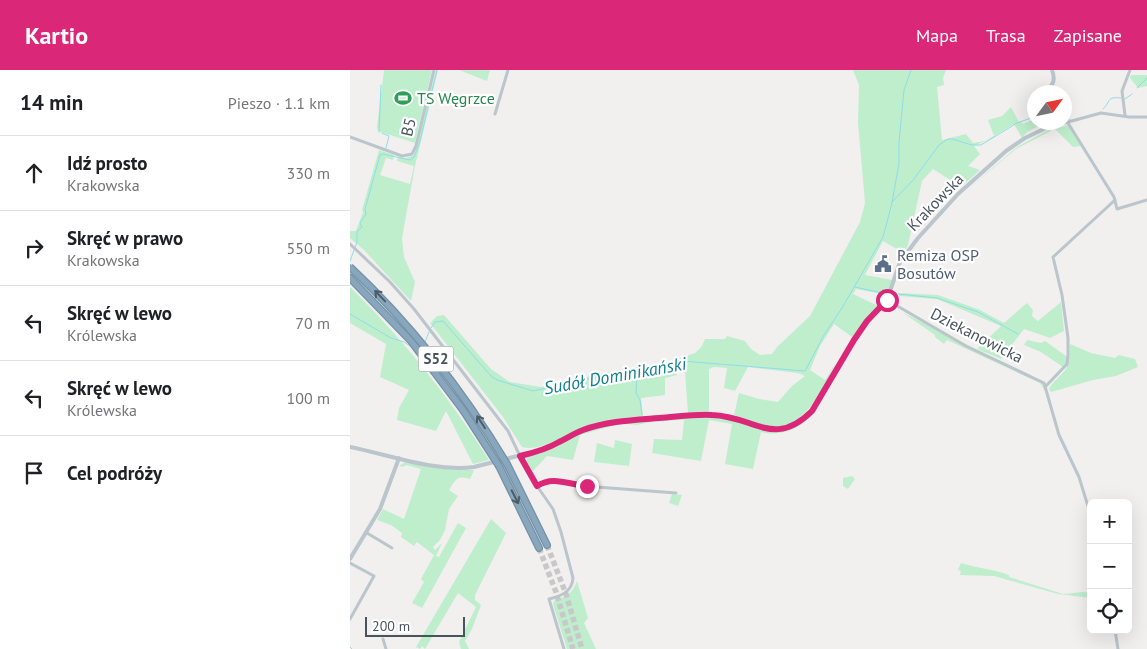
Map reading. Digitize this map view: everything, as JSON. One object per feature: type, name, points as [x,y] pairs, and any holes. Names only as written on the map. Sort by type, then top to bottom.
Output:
[{"type":"highway","name":"S52","points":[[350,267],[392,309],[433,356],[475,412],[507,464],[547,545]]},
{"type":"highway","name":"S52","points":[[350,278],[398,326],[471,420],[499,466],[539,548]]},
{"type":"street","name":"B5","points":[[350,137],[402,156],[412,154],[416,146],[434,70]]},
{"type":"street","points":[[496,114],[508,70]]},
{"type":"street","points":[[1052,70],[1054,78],[1052,85]]},
{"type":"street","points":[[1126,116],[1122,91],[1130,70]]},
{"type":"street","points":[[1072,122],[1101,113],[1147,117]]},
{"type":"street","points":[[1072,129],[1116,200],[1117,209],[1147,200]]},
{"type":"street","name":"Krakowska","points":[[350,447],[437,466],[459,468],[474,467],[520,456],[549,447],[584,430],[602,424],[712,415],[735,418],[771,430],[788,428],[802,420],[812,411],[854,340],[867,321],[887,300],[900,262],[913,243],[969,184],[1012,146],[1042,130]]},
{"type":"street","points":[[1087,503],[1079,477],[1059,435],[1046,386],[1067,364],[1068,354],[1068,338],[1062,295],[1053,257],[1116,200]]},
{"type":"street","points":[[351,245],[390,282],[434,332],[508,431],[537,486],[550,502],[556,516],[573,578],[569,591],[549,599],[564,649]]},
{"type":"street","name":"Dziekanowicka","points":[[887,300],[966,346],[1044,383],[1046,386]]},
{"type":"street","points":[[350,559],[380,509],[399,458]]},
{"type":"street","points":[[537,486],[552,480],[583,486],[676,493]]},
{"type":"street","points":[[367,533],[392,548]]},
{"type":"street","points":[[350,563],[374,576],[350,619]]},
{"type":"street","points":[[1116,634],[1118,649]]},
{"type":"street","points":[[383,639],[386,649]]},
{"type":"green space","name":"TS Węgrzce","points":[[384,70],[432,70],[415,143],[378,131]]},
{"type":"green space","points":[[436,70],[438,70],[415,166],[402,238],[404,257],[415,282],[411,301],[364,250],[350,238],[350,231],[356,231],[363,212],[379,150],[394,155],[393,160],[386,158],[380,175],[410,184],[414,166],[397,161],[398,157],[406,158],[414,155]]},
{"type":"green space","points":[[459,70],[490,70],[487,81]]},
{"type":"green space","points":[[853,70],[946,70],[943,78],[944,85],[937,87],[942,140],[966,134],[973,143],[995,137],[974,146],[980,154],[968,166],[980,170],[961,187],[933,169],[922,181],[908,245],[904,253],[883,241],[865,275],[892,280],[887,295],[856,289],[853,294],[878,306],[852,337],[834,324],[820,346],[810,370],[825,380],[837,361],[814,402],[806,412],[797,420],[787,425],[776,427],[760,424],[734,415],[739,393],[778,402],[792,386],[805,376],[798,373],[748,367],[735,391],[724,388],[727,368],[714,367],[709,369],[709,411],[688,413],[685,372],[682,363],[676,366],[677,369],[674,369],[677,375],[665,378],[665,395],[641,398],[643,416],[598,422],[539,447],[522,447],[503,417],[430,323],[437,316],[444,315],[491,369],[510,382],[541,387],[607,372],[670,362],[695,353],[702,346],[705,339],[725,339],[727,336],[745,341],[751,349],[760,355],[772,354],[810,316],[860,222],[865,203],[858,123],[859,85]]},
{"type":"green space","points":[[1131,75],[1147,75],[1147,86],[1138,88],[1130,78]]},
{"type":"green space","points":[[1011,107],[1019,122],[1021,121],[1023,124],[1027,122],[1027,130],[1031,130],[1022,138],[1014,124],[994,136],[988,120],[1002,116]]},
{"type":"green space","points":[[1048,130],[1051,131],[1016,149],[961,195],[1017,147]]},
{"type":"green space","points":[[1056,130],[1071,130],[1081,146],[1073,147]]},
{"type":"green space","points":[[350,287],[389,327],[424,369],[458,413],[489,460],[473,464],[446,411],[436,431],[397,420],[399,408],[409,390],[380,377],[386,344],[350,323]]},
{"type":"green space","points":[[899,293],[938,295],[980,310],[1004,323],[1027,303],[1033,310],[1032,316],[1038,321],[1061,302],[1064,331],[1050,338],[1024,329],[1001,359],[977,349],[1001,326],[937,299],[899,296]]},
{"type":"green space","points":[[902,312],[1044,384],[1045,391],[1040,383],[947,340],[944,344],[935,335]]},
{"type":"green space","points":[[1027,340],[1041,343],[1045,341],[1066,356],[1066,363],[1063,367],[1041,352],[1024,345]]},
{"type":"green space","points":[[1070,344],[1091,353],[1115,358],[1119,355],[1135,359],[1138,367],[1116,376],[1093,380],[1051,392],[1049,389],[1067,366]]},
{"type":"green space","points":[[818,405],[809,418],[795,428],[778,433],[761,432],[753,469],[725,464],[732,424],[709,420],[701,461],[652,453],[654,439],[682,440],[684,420],[657,421],[636,425],[621,423],[709,416],[728,418],[771,432],[777,432],[800,423]]},
{"type":"green space","points":[[615,424],[580,435],[573,460],[547,456],[532,472],[526,461],[528,457],[551,449],[584,431]]},
{"type":"green space","points":[[615,440],[632,444],[629,466],[594,462],[597,443],[614,448]]},
{"type":"green space","points":[[407,461],[441,468],[474,470],[470,479],[462,477],[457,479],[449,490],[458,496],[449,509],[445,530],[440,540],[433,547],[435,550],[442,543],[436,556],[439,557],[458,523],[466,528],[422,608],[412,603],[424,582],[421,579],[434,555],[417,542],[414,546],[401,537],[402,533],[391,525],[377,520],[383,509],[404,519],[421,469],[407,465],[399,466]]},
{"type":"green space","points":[[852,476],[855,479],[848,489],[843,486],[843,478]]},
{"type":"green space","points":[[672,494],[682,495],[678,506],[669,503]]},
{"type":"green space","points":[[491,519],[506,533],[475,595],[475,600],[481,605],[472,629],[465,641],[469,649],[461,649],[459,642],[476,607],[458,593],[425,649],[422,646],[420,649],[416,647]]},
{"type":"green space","points":[[961,563],[1003,573],[1009,575],[1009,577],[1063,594],[1087,592],[1087,598],[1058,594],[994,576],[960,575],[961,571],[958,570]]},
{"type":"green space","points":[[577,581],[588,618],[584,623],[596,649],[567,649],[553,604],[554,601],[571,592]]},
{"type":"waterway","points":[[350,261],[357,242],[357,231],[362,227],[360,223],[366,214],[365,209],[380,155],[410,160],[414,157],[419,145],[437,70]]},
{"type":"waterway","name":"Sudół Dominikański","points":[[431,328],[435,322],[443,321],[491,376],[497,380],[533,391],[637,368],[658,369],[682,361],[805,371],[824,335],[883,237],[892,203],[899,163],[904,90],[911,70]]},
{"type":"waterway","name":"Sudół Dominikański","points":[[1137,88],[1147,78]]},
{"type":"waterway","points":[[379,132],[381,85]]},
{"type":"waterway","name":"Sudół Dominikański","points":[[1125,99],[1132,94]]},
{"type":"waterway","name":"Sudół Dominikański","points":[[1103,109],[1109,100],[1121,98]]},
{"type":"waterway","name":"Sudół Dominikański","points":[[892,202],[914,179],[939,145],[948,139],[972,145],[981,145],[1017,123],[1027,119]]},
{"type":"waterway","points":[[382,133],[389,136],[386,148]]},
{"type":"waterway","points":[[855,287],[887,294]]},
{"type":"waterway","points":[[898,294],[937,298],[978,312],[1018,334]]},
{"type":"waterway","name":"Sudół Dominikański","points":[[350,314],[391,338],[404,342],[413,348]]},
{"type":"waterway","name":"Sudół Dominikański","points":[[425,342],[429,332]]},
{"type":"waterway","points":[[637,370],[636,393],[640,400],[642,415]]},
{"type":"tunnel","points":[[547,545],[566,594],[582,649]]},
{"type":"tunnel","points":[[539,548],[556,592],[573,649]]},
{"type":"place","name":"TS Węgrzce","points":[[403,98]]},
{"type":"place","name":"Remiza OSP Bosutów","points":[[883,264]]},
{"type":"route","points":[[587,486],[552,480],[537,486],[520,456],[549,447],[573,434],[602,424],[628,421],[718,415],[735,418],[771,430],[788,428],[802,420],[812,411],[854,340],[867,321],[887,300]]}]
